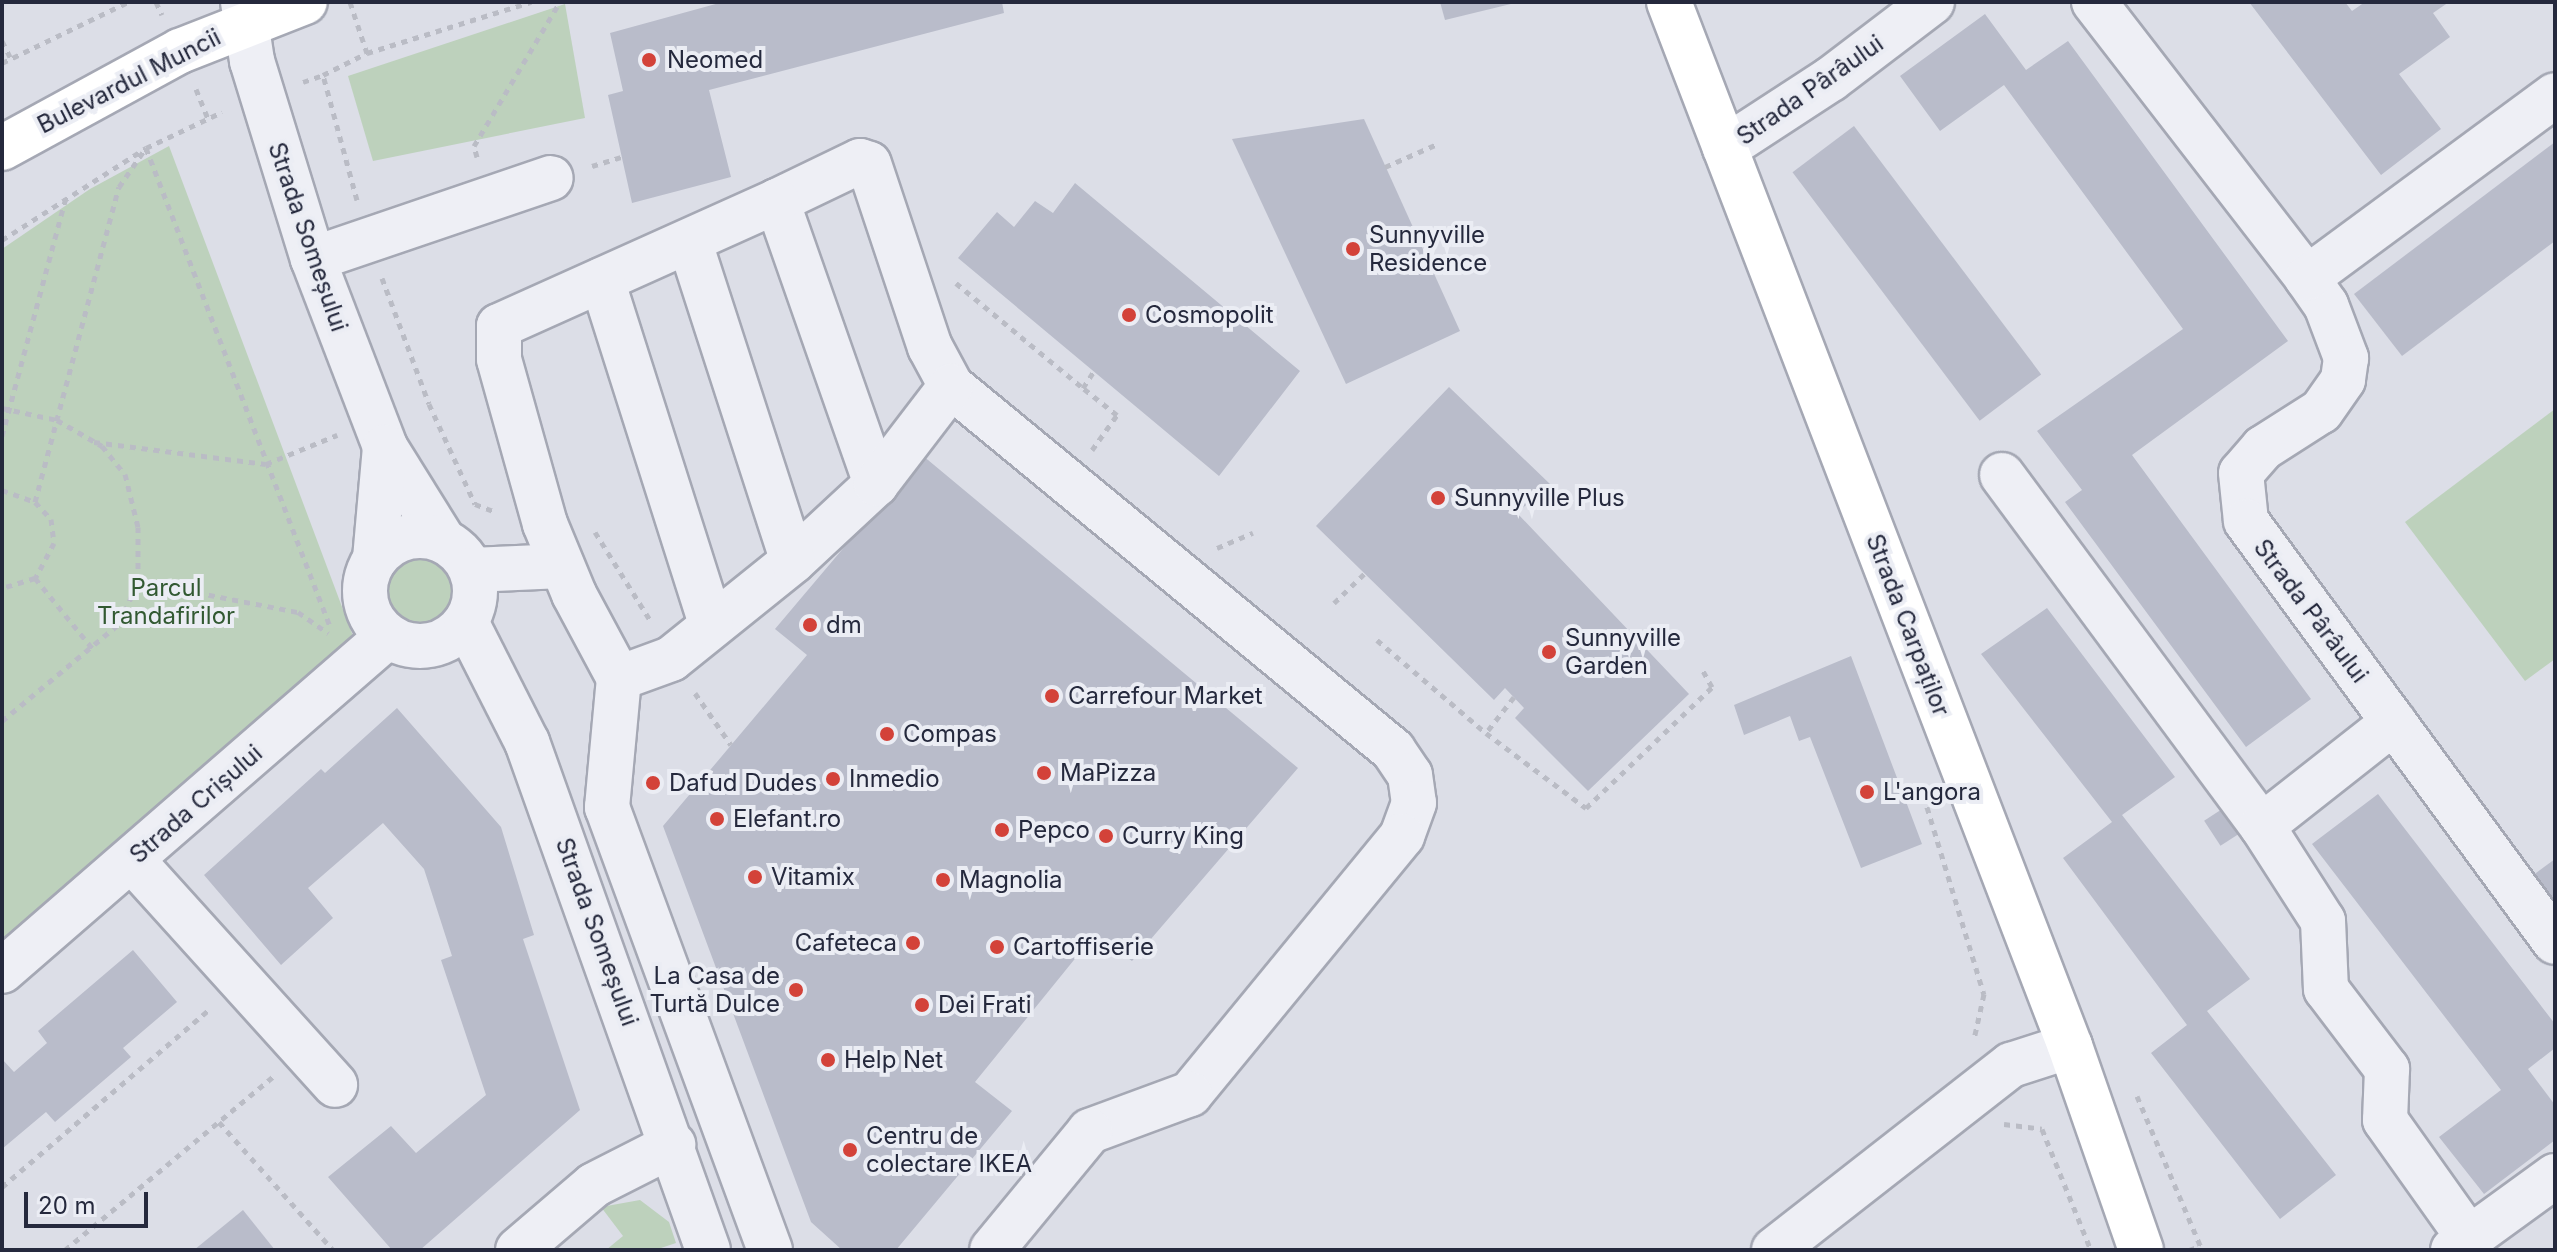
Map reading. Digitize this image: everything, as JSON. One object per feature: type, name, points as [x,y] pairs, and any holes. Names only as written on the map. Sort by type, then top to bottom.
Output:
[{"type":"main road","name":"Bulevardul Muncii","points":[[2,148],[245,12],[305,2]]},
{"type":"main road","name":"Strada Carpaților","points":[[1669,2],[2070,1046],[2141,1250]]},
{"type":"street","name":"Strada Pârâului","points":[[1725,148],[1831,79],[1932,2]]},
{"type":"street","name":"Strada Pârâului","points":[[2094,2],[2307,278],[2335,326],[2346,358],[2343,380],[2321,411],[2263,448],[2241,473],[2246,521],[2260,546],[2555,942]]},
{"type":"street","name":"Strada Someșului","points":[[245,12],[273,139],[313,259],[385,447],[458,555]]},
{"type":"street","points":[[2307,278],[2555,95]]},
{"type":"street","points":[[770,1250],[607,807],[619,678],[562,566],[545,524],[499,359],[499,326],[690,243],[860,161],[869,164],[930,347],[951,386],[1393,750],[1410,775],[1414,803],[1402,836],[1190,1094],[1090,1131],[992,1250]]},
{"type":"street","points":[[313,259],[551,178]]},
{"type":"street","points":[[777,201],[876,484]]},
{"type":"street","points":[[690,243],[793,561]]},
{"type":"street","points":[[602,280],[711,623]]},
{"type":"street","points":[[619,678],[671,659],[711,623],[793,561],[876,484],[951,386]]},
{"type":"street","name":"Strada Someșului","points":[[385,447],[375,559],[367,574],[367,609],[388,636]]},
{"type":"street","points":[[2002,475],[2262,826],[2323,921],[2326,989],[2387,1069],[2385,1120],[2461,1244],[2555,1176]]},
{"type":"street","points":[[375,559],[402,539],[458,555],[562,566]]},
{"type":"street","points":[[388,636],[422,647],[454,635],[466,622],[476,599],[458,555]]},
{"type":"street","name":"Strada Someșului","points":[[466,622],[527,742],[708,1250]]},
{"type":"street","name":"Strada Crișului","points":[[2,971],[388,636]]},
{"type":"street","points":[[2262,826],[2394,722]]},
{"type":"street","points":[[132,860],[335,1085]]},
{"type":"street","points":[[1774,1250],[2011,1065],[2070,1046]]},
{"type":"street","points":[[518,1250],[594,1185],[673,1145]]},
{"type":"path","points":[[2,63],[128,2]]},
{"type":"path","points":[[350,2],[367,53]]},
{"type":"path","points":[[429,404],[369,241],[323,75],[367,53],[531,2]]},
{"type":"path","points":[[487,200],[474,146],[560,2]]},
{"type":"path","points":[[2,41],[10,57]]},
{"type":"path","points":[[1385,167],[1435,145]]},
{"type":"path","points":[[2,240],[67,194],[146,148]]},
{"type":"path","points":[[35,502],[119,187],[146,148]]},
{"type":"path","points":[[138,581],[298,612],[335,638],[146,148]]},
{"type":"path","points":[[2,436],[6,408],[67,194]]},
{"type":"path","points":[[952,270],[956,283],[1117,415],[1068,481]]},
{"type":"path","points":[[1083,388],[1094,371]]},
{"type":"path","points":[[2,721],[93,649],[120,623],[138,581],[138,527],[125,474],[94,442],[57,420],[6,408]]},
{"type":"path","points":[[94,442],[266,464]]},
{"type":"path","points":[[2,490],[35,502],[51,519],[54,543],[35,578],[2,588]]},
{"type":"path","points":[[1334,603],[1366,572]]},
{"type":"path","points":[[35,578],[93,649]]},
{"type":"path","points":[[1377,640],[1486,733],[1586,808],[1712,687],[1701,667]]},
{"type":"path","points":[[1486,733],[1514,697]]},
{"type":"path","points":[[2,1187],[241,983]]},
{"type":"path","points":[[65,1250],[304,1051]]},
{"type":"path","points":[[1985,1086],[2002,1124],[2042,1129],[2091,1250]]},
{"type":"path","points":[[219,1122],[333,1250]]},
{"type":"path","points":[[2189,1250],[2200,1246]]},
{"type":"green space","points":[[565,4],[585,118],[373,161],[348,76]]},
{"type":"green space","name":"Parcul Trandafirilor","points":[[169,146],[359,652],[2,958],[2,249],[90,189]]},
{"type":"green space","points":[[2555,409],[2555,659],[2525,681],[2405,522]]},
{"type":"green space","points":[[421,549],[437,552],[450,561],[459,574],[462,590],[459,606],[450,619],[437,628],[421,631],[405,628],[392,619],[383,606],[380,590],[383,574],[392,561],[405,552]]},
{"type":"green space","points":[[640,1200],[669,1222],[676,1243],[655,1250],[606,1250],[623,1236],[601,1207]]},
{"type":"building","points":[[723,2],[1002,2],[1004,13],[709,90],[731,177],[632,203],[608,95],[623,91],[610,33]]},
{"type":"building","points":[[1440,2],[1515,2],[1515,3],[1445,20]]},
{"type":"building","points":[[2249,2],[2345,2],[2352,11],[2365,2],[2449,2],[2433,13],[2450,37],[2399,74],[2441,129],[2381,175]]},
{"type":"building","points":[[1985,14],[2026,70],[2068,41],[2288,341],[2132,455],[2311,699],[2246,747],[2065,502],[2082,490],[2037,431],[2183,329],[2004,85],[1940,131],[1900,76]]},
{"type":"building","name":"Sunnyville Residence","points":[[1364,119],[1460,331],[1346,384],[1232,139]]},
{"type":"building","points":[[1854,126],[2041,374],[1980,421],[1793,172]]},
{"type":"building","points":[[2555,142],[2555,241],[2402,356],[2354,294]]},
{"type":"building","name":"Cosmopolit","points":[[1075,183],[1300,371],[1219,476],[958,258],[997,212],[1014,227],[1035,201],[1053,213]]},
{"type":"building","points":[[1449,387],[1550,484],[1517,513],[1689,694],[1588,791],[1515,718],[1524,708],[1505,688],[1494,700],[1316,526]]},
{"type":"building","name":"Magnolia","points":[[922,455],[1298,768],[1132,961],[1095,934],[975,1082],[1012,1111],[896,1250],[842,1250],[811,1222],[663,826],[807,655],[775,629]]},
{"type":"building","points":[[2047,608],[2175,777],[2122,815],[2250,979],[2207,1011],[2336,1175],[2280,1219],[2151,1053],[2187,1025],[2063,858],[2112,822],[1981,654]]},
{"type":"building","name":"L'angora","points":[[1851,656],[1922,844],[1861,868],[1810,737],[1799,741],[1790,716],[1744,735],[1734,705]]},
{"type":"building","points":[[397,708],[501,827],[534,935],[523,939],[580,1110],[420,1250],[392,1250],[328,1177],[391,1126],[416,1153],[486,1095],[441,960],[452,956],[424,869],[383,823],[308,888],[333,918],[281,965],[204,875],[321,769],[325,773]]},
{"type":"building","points":[[2378,794],[2555,1024],[2555,1048],[2528,1069],[2555,1105],[2555,1140],[2484,1194],[2439,1137],[2501,1090],[2312,844]]},
{"type":"building","points":[[2236,800],[2252,825],[2220,846],[2204,821]]},
{"type":"building","points":[[2555,859],[2555,906],[2532,876]]},
{"type":"building","points":[[133,950],[177,1002],[123,1048],[131,1057],[55,1122],[46,1112],[2,1149],[2,1059],[14,1072],[47,1043],[38,1031]]},
{"type":"building","points":[[243,1210],[275,1250],[194,1250]]},
{"type":"place","name":"Neomed","points":[[649,60]]},
{"type":"place","name":"Sunnyville Residence","points":[[1353,249]]},
{"type":"place","name":"Cosmopolit","points":[[1129,315]]},
{"type":"place","name":"Sunnyville Plus","points":[[1438,498]]},
{"type":"place","name":"dm","points":[[810,625]]},
{"type":"place","name":"Sunnyville Garden","points":[[1549,652]]},
{"type":"place","name":"Carrefour Market","points":[[1052,696]]},
{"type":"place","name":"Compas","points":[[887,734]]},
{"type":"place","name":"MaPizza","points":[[1044,773]]},
{"type":"place","name":"Inmedio","points":[[833,779]]},
{"type":"place","name":"Dafud Dudes","points":[[653,783]]},
{"type":"place","name":"L'angora","points":[[1867,792]]},
{"type":"place","name":"Elefant.ro","points":[[717,819]]},
{"type":"place","name":"Pepco","points":[[1002,830]]},
{"type":"place","name":"Curry King","points":[[1106,836]]},
{"type":"place","name":"Vitamix","points":[[755,877]]},
{"type":"place","name":"Magnolia","points":[[943,880]]},
{"type":"place","name":"Cafeteca","points":[[913,943]]},
{"type":"place","name":"Cartoffiserie","points":[[997,947]]},
{"type":"place","name":"La Casa de Turtă Dulce","points":[[796,990]]},
{"type":"place","name":"Dei Frati","points":[[922,1005]]},
{"type":"place","name":"Help Net","points":[[828,1060]]},
{"type":"place","name":"Centru de colectare IKEA","points":[[850,1150]]}]
